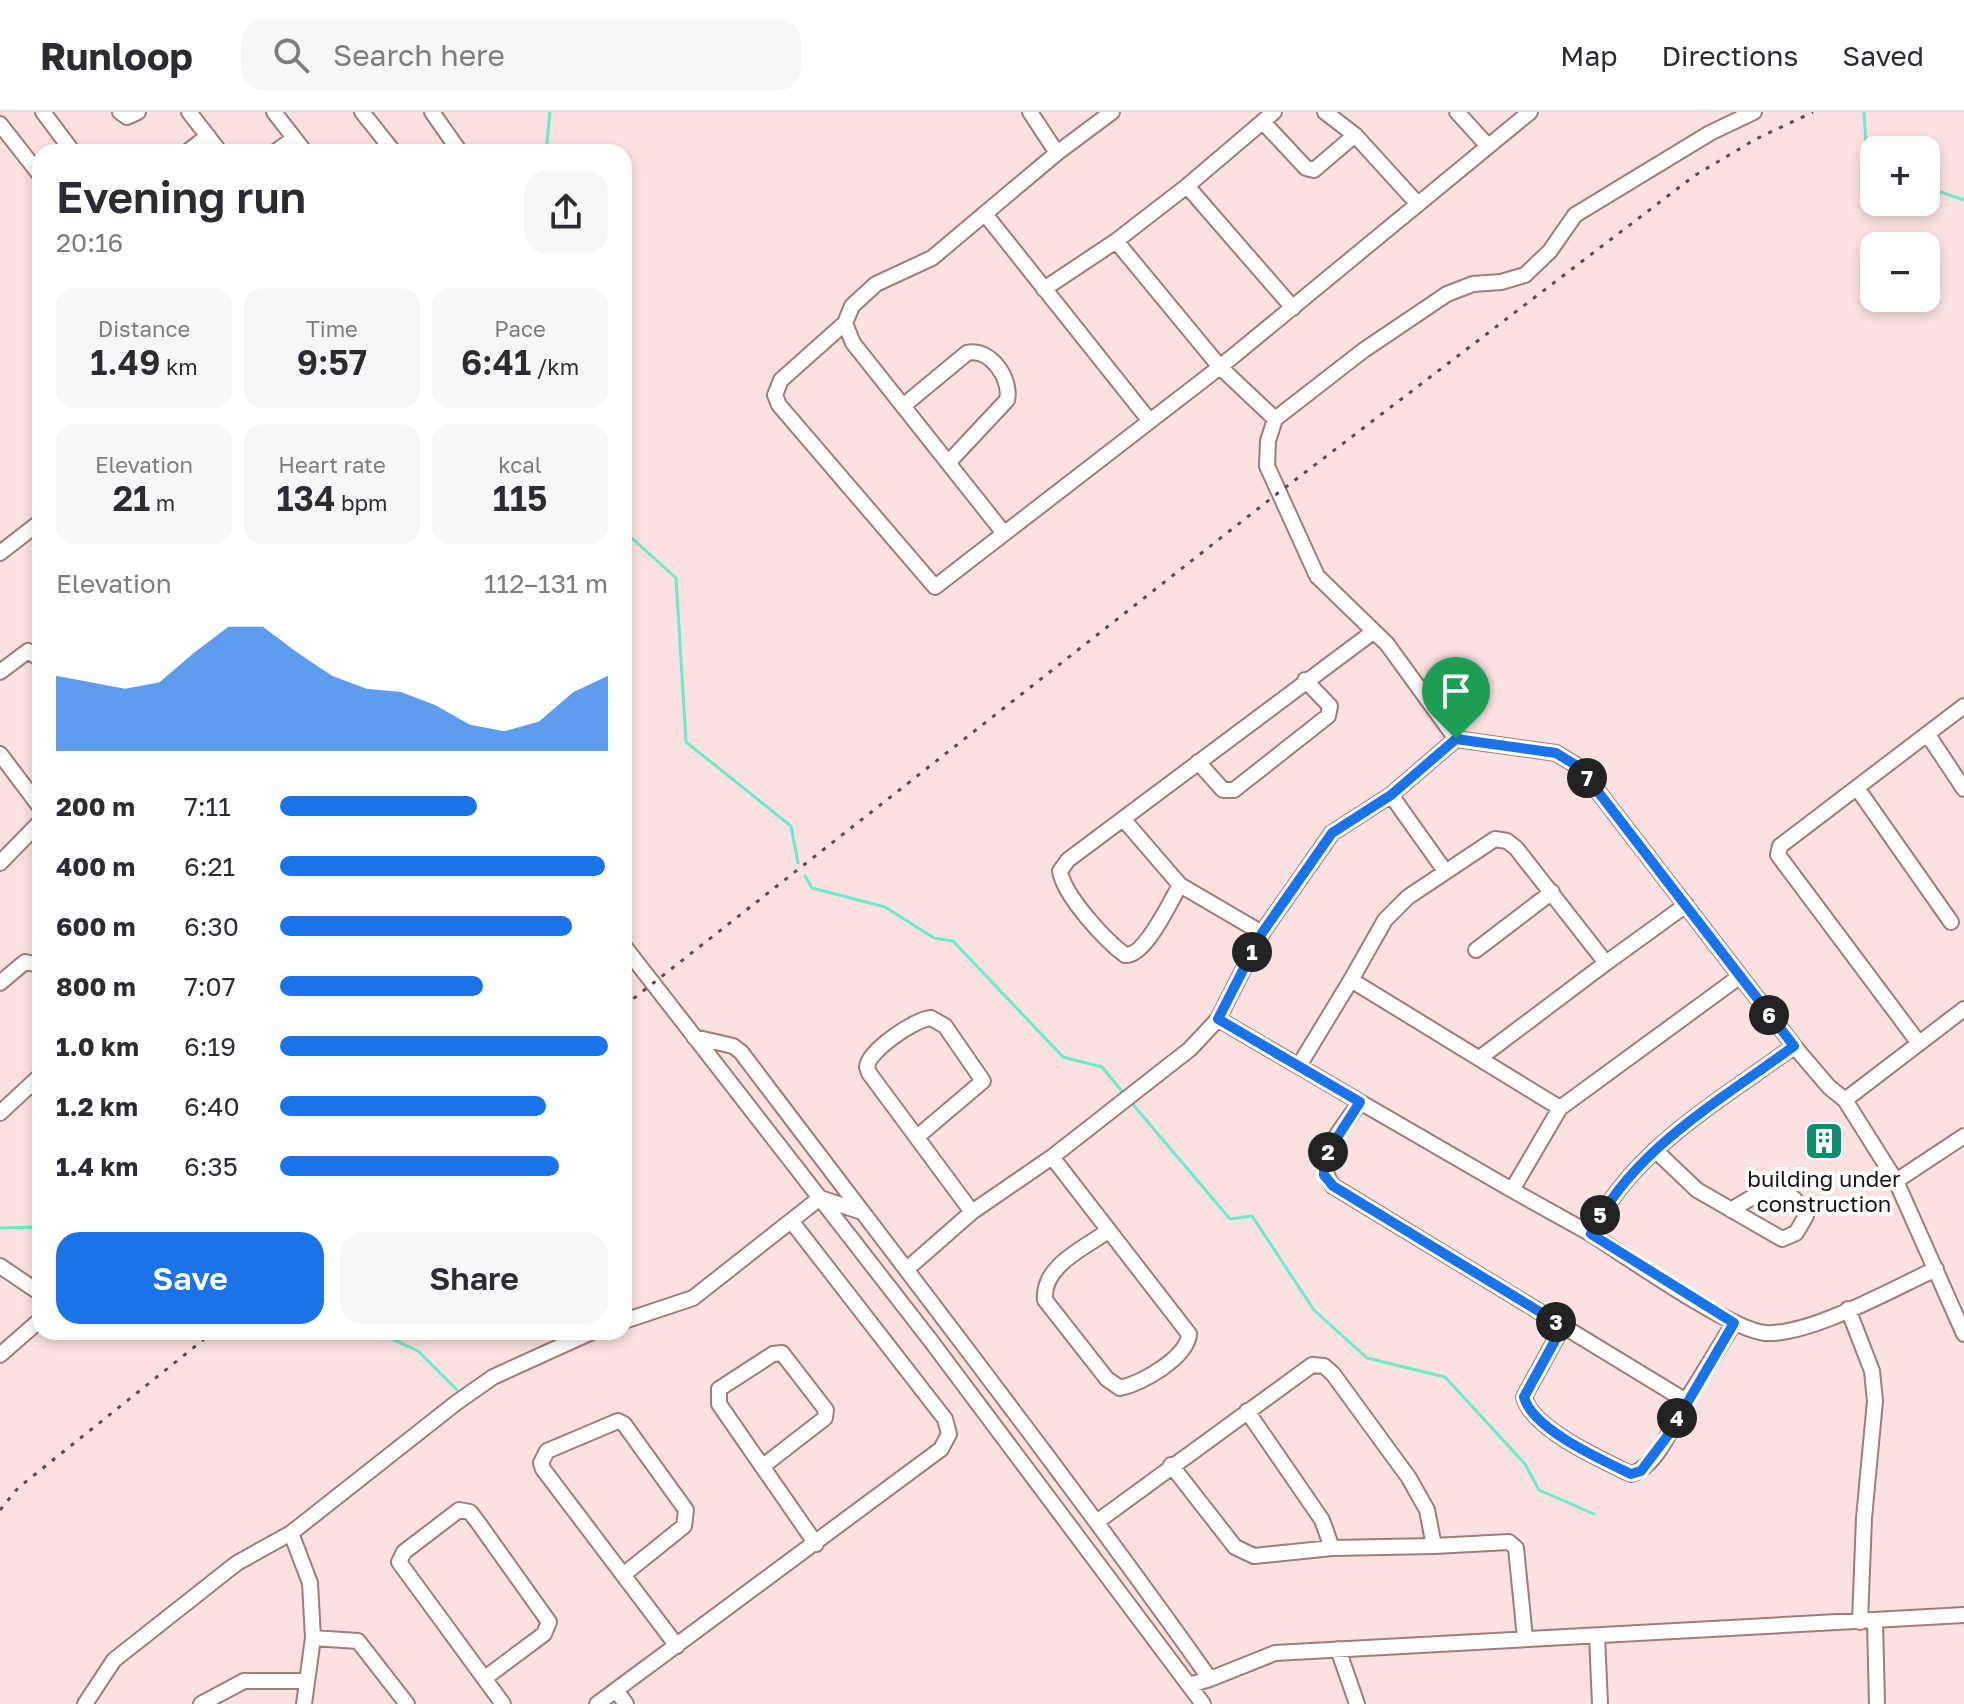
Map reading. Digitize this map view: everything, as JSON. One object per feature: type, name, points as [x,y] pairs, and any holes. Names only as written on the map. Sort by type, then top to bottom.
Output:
[{"type":"street","points":[[43,112],[67,144]]},
{"type":"street","points":[[120,112],[127,117],[138,112]]},
{"type":"street","points":[[189,112],[214,144]]},
{"type":"street","points":[[274,112],[298,144]]},
{"type":"street","points":[[362,112],[388,144]]},
{"type":"street","points":[[432,112],[454,144]]},
{"type":"street","points":[[1030,112],[1057,153]]},
{"type":"street","points":[[1112,112],[1057,153],[932,258],[876,284],[852,306],[845,323],[781,380],[775,395],[779,405],[935,587],[1220,367],[1416,202],[1530,112]]},
{"type":"street","points":[[1325,112],[1355,135],[1416,202]]},
{"type":"street","points":[[1457,112],[1487,145]]},
{"type":"street","points":[[1754,112],[1710,133],[1575,215],[1550,251],[1525,275],[1501,282],[1473,284],[1447,294],[1364,350],[1275,419],[1268,441],[1270,477],[1317,576],[1387,644],[1456,739],[1556,753],[1579,767],[1794,1046],[1829,1087],[1845,1100],[1896,1181],[1964,1334]]},
{"type":"street","points":[[1044,289],[1116,241],[1269,117],[1306,168],[1314,170],[1355,135]]},
{"type":"street","points":[[0,124],[32,165]]},
{"type":"street","points":[[198,144],[208,136]]},
{"type":"street","points":[[286,144],[293,139]]},
{"type":"street","points":[[1187,186],[1293,308]]},
{"type":"street","points":[[985,214],[1149,420]]},
{"type":"street","points":[[1116,241],[1220,367],[1275,419]]},
{"type":"street","points":[[845,323],[853,343],[1003,532]]},
{"type":"street","points":[[829,338],[853,343]]},
{"type":"street","points":[[903,406],[967,353],[978,351],[988,356],[1007,381],[1007,400],[948,463]]},
{"type":"street","points":[[0,553],[32,528]]},
{"type":"street","points":[[1180,885],[1136,953],[1125,955],[1086,915],[1060,871],[1068,860],[1373,632]]},
{"type":"street","points":[[0,672],[28,651],[32,654]]},
{"type":"street","points":[[1198,762],[1225,791],[1232,791],[1246,781],[1328,716],[1330,706],[1305,680]]},
{"type":"street","points":[[1918,1042],[1778,855],[1780,846],[1964,706]]},
{"type":"street","points":[[1928,735],[1964,789]]},
{"type":"street","points":[[907,1269],[972,1212],[1052,1157],[1190,1049],[1218,1019],[1262,933],[1332,833],[1391,795],[1456,739]]},
{"type":"street","points":[[0,754],[32,796]]},
{"type":"street","points":[[1857,788],[1951,922]]},
{"type":"street","points":[[1391,795],[1445,871]]},
{"type":"street","points":[[1124,820],[1180,885],[1262,933]]},
{"type":"street","points":[[0,863],[32,830]]},
{"type":"street","points":[[1300,1064],[1385,920],[1408,897],[1495,839],[1507,841],[1552,892],[1606,963]]},
{"type":"street","points":[[1476,950],[1552,892]]},
{"type":"street","points":[[1481,1057],[1686,905]]},
{"type":"street","points":[[632,956],[931,1341],[1203,1704]]},
{"type":"street","points":[[0,983],[25,962],[32,961]]},
{"type":"street","points":[[1512,1190],[1560,1108],[1739,977]]},
{"type":"street","points":[[1351,980],[1560,1108]]},
{"type":"street","points":[[1845,1100],[1964,1009]]},
{"type":"street","points":[[917,1137],[983,1081],[945,1026],[931,1018],[917,1022],[867,1061],[869,1073],[972,1212]]},
{"type":"street","points":[[1218,1019],[1591,1234],[1734,1323],[1764,1333],[1790,1331],[1848,1309],[1936,1269]]},
{"type":"street","points":[[694,1037],[733,1046],[741,1052],[1094,1515],[1210,1679]]},
{"type":"street","points":[[1591,1234],[1605,1205],[1633,1169],[1794,1046]]},
{"type":"street","points":[[0,1113],[32,1083]]},
{"type":"street","points":[[1360,1102],[1324,1158],[1324,1175],[1333,1186],[1686,1401]]},
{"type":"street","points":[[1896,1181],[1964,1136]]},
{"type":"street","points":[[1655,1150],[1697,1190],[1731,1210],[1782,1239],[1796,1233],[1806,1216],[1798,1200],[1783,1189],[1765,1190],[1731,1210]]},
{"type":"street","points":[[1052,1157],[1189,1334],[1188,1343],[1181,1352],[1134,1385],[1120,1388],[1107,1379],[1045,1300],[1044,1287],[1049,1274],[1108,1231]]},
{"type":"street","points":[[820,1198],[862,1212]]},
{"type":"street","points":[[632,1318],[693,1298],[820,1198]]},
{"type":"street","points":[[597,1704],[941,1449],[949,1434],[945,1419],[792,1222]]},
{"type":"street","points":[[0,1266],[32,1288]]},
{"type":"street","points":[[1848,1309],[1872,1371],[1875,1401],[1864,1518],[1868,1622],[1877,1704]]},
{"type":"street","points":[[931,1341],[939,1312]]},
{"type":"street","points":[[1563,1326],[1524,1397],[1527,1410],[1543,1425],[1631,1474],[1641,1471],[1669,1434],[1734,1323]]},
{"type":"street","points":[[0,1355],[32,1327]]},
{"type":"street","points":[[85,1704],[114,1660],[237,1563],[291,1533],[481,1386],[529,1359],[573,1340]]},
{"type":"street","points":[[763,1466],[825,1418],[826,1410],[782,1353],[773,1354],[719,1389],[716,1397],[816,1544]]},
{"type":"street","points":[[1069,1526],[1094,1515],[1171,1465],[1312,1365],[1324,1366],[1409,1478],[1427,1510],[1434,1546]]},
{"type":"street","points":[[1247,1411],[1322,1520],[1332,1548]]},
{"type":"street","points":[[623,1575],[684,1526],[688,1517],[686,1510],[618,1421],[547,1451],[541,1463],[623,1575],[677,1646]]},
{"type":"street","points":[[1171,1465],[1235,1547],[1254,1556],[1332,1548],[1509,1542],[1516,1548],[1525,1638]]},
{"type":"street","points":[[485,1678],[544,1634],[549,1622],[470,1512],[459,1510],[404,1552],[399,1562],[503,1704]]},
{"type":"street","points":[[291,1533],[310,1583],[313,1638],[304,1681],[304,1704]]},
{"type":"street","points":[[1189,1685],[1275,1653],[1964,1615]]},
{"type":"street","points":[[1597,1636],[1600,1704]]},
{"type":"street","points":[[313,1638],[358,1641],[407,1704]]},
{"type":"street","points":[[1338,1649],[1357,1704]]},
{"type":"street","points":[[201,1704],[244,1681],[304,1681]]},
{"type":"street","points":[[616,1690],[626,1704]]},
{"type":"waterway","points":[[547,144],[550,112]]},
{"type":"waterway","points":[[1864,112],[1865,136]]},
{"type":"waterway","points":[[1940,192],[1964,200]]},
{"type":"waterway","points":[[632,538],[676,578],[686,742],[791,826],[798,863]]},
{"type":"waterway","points":[[805,876],[812,888],[885,907],[934,938],[953,941],[1063,1057],[1102,1067],[1125,1095]]},
{"type":"waterway","points":[[1130,1101],[1230,1219],[1252,1216],[1314,1310],[1367,1358],[1445,1377],[1525,1464],[1539,1490],[1594,1514]]},
{"type":"waterway","points":[[0,1228],[32,1227]]},
{"type":"waterway","points":[[394,1340],[418,1351],[457,1390]]},
{"type":"railway","points":[[632,1000],[1278,493],[1694,176],[1756,139],[1813,112]]},
{"type":"railway","points":[[0,1510],[18,1488],[203,1340]]},
{"type":"place","name":"building under construction","points":[[1824,1141]]},
{"type":"route","points":[[1456,739],[1556,753],[1579,767],[1794,1046],[1633,1169],[1605,1205],[1591,1234],[1734,1323],[1692,1389],[1669,1434],[1641,1471],[1631,1474],[1543,1425],[1527,1410],[1524,1397],[1563,1326],[1333,1186],[1324,1175],[1324,1158],[1360,1102],[1300,1064],[1218,1019],[1262,933],[1332,833],[1391,795],[1456,739]]}]
